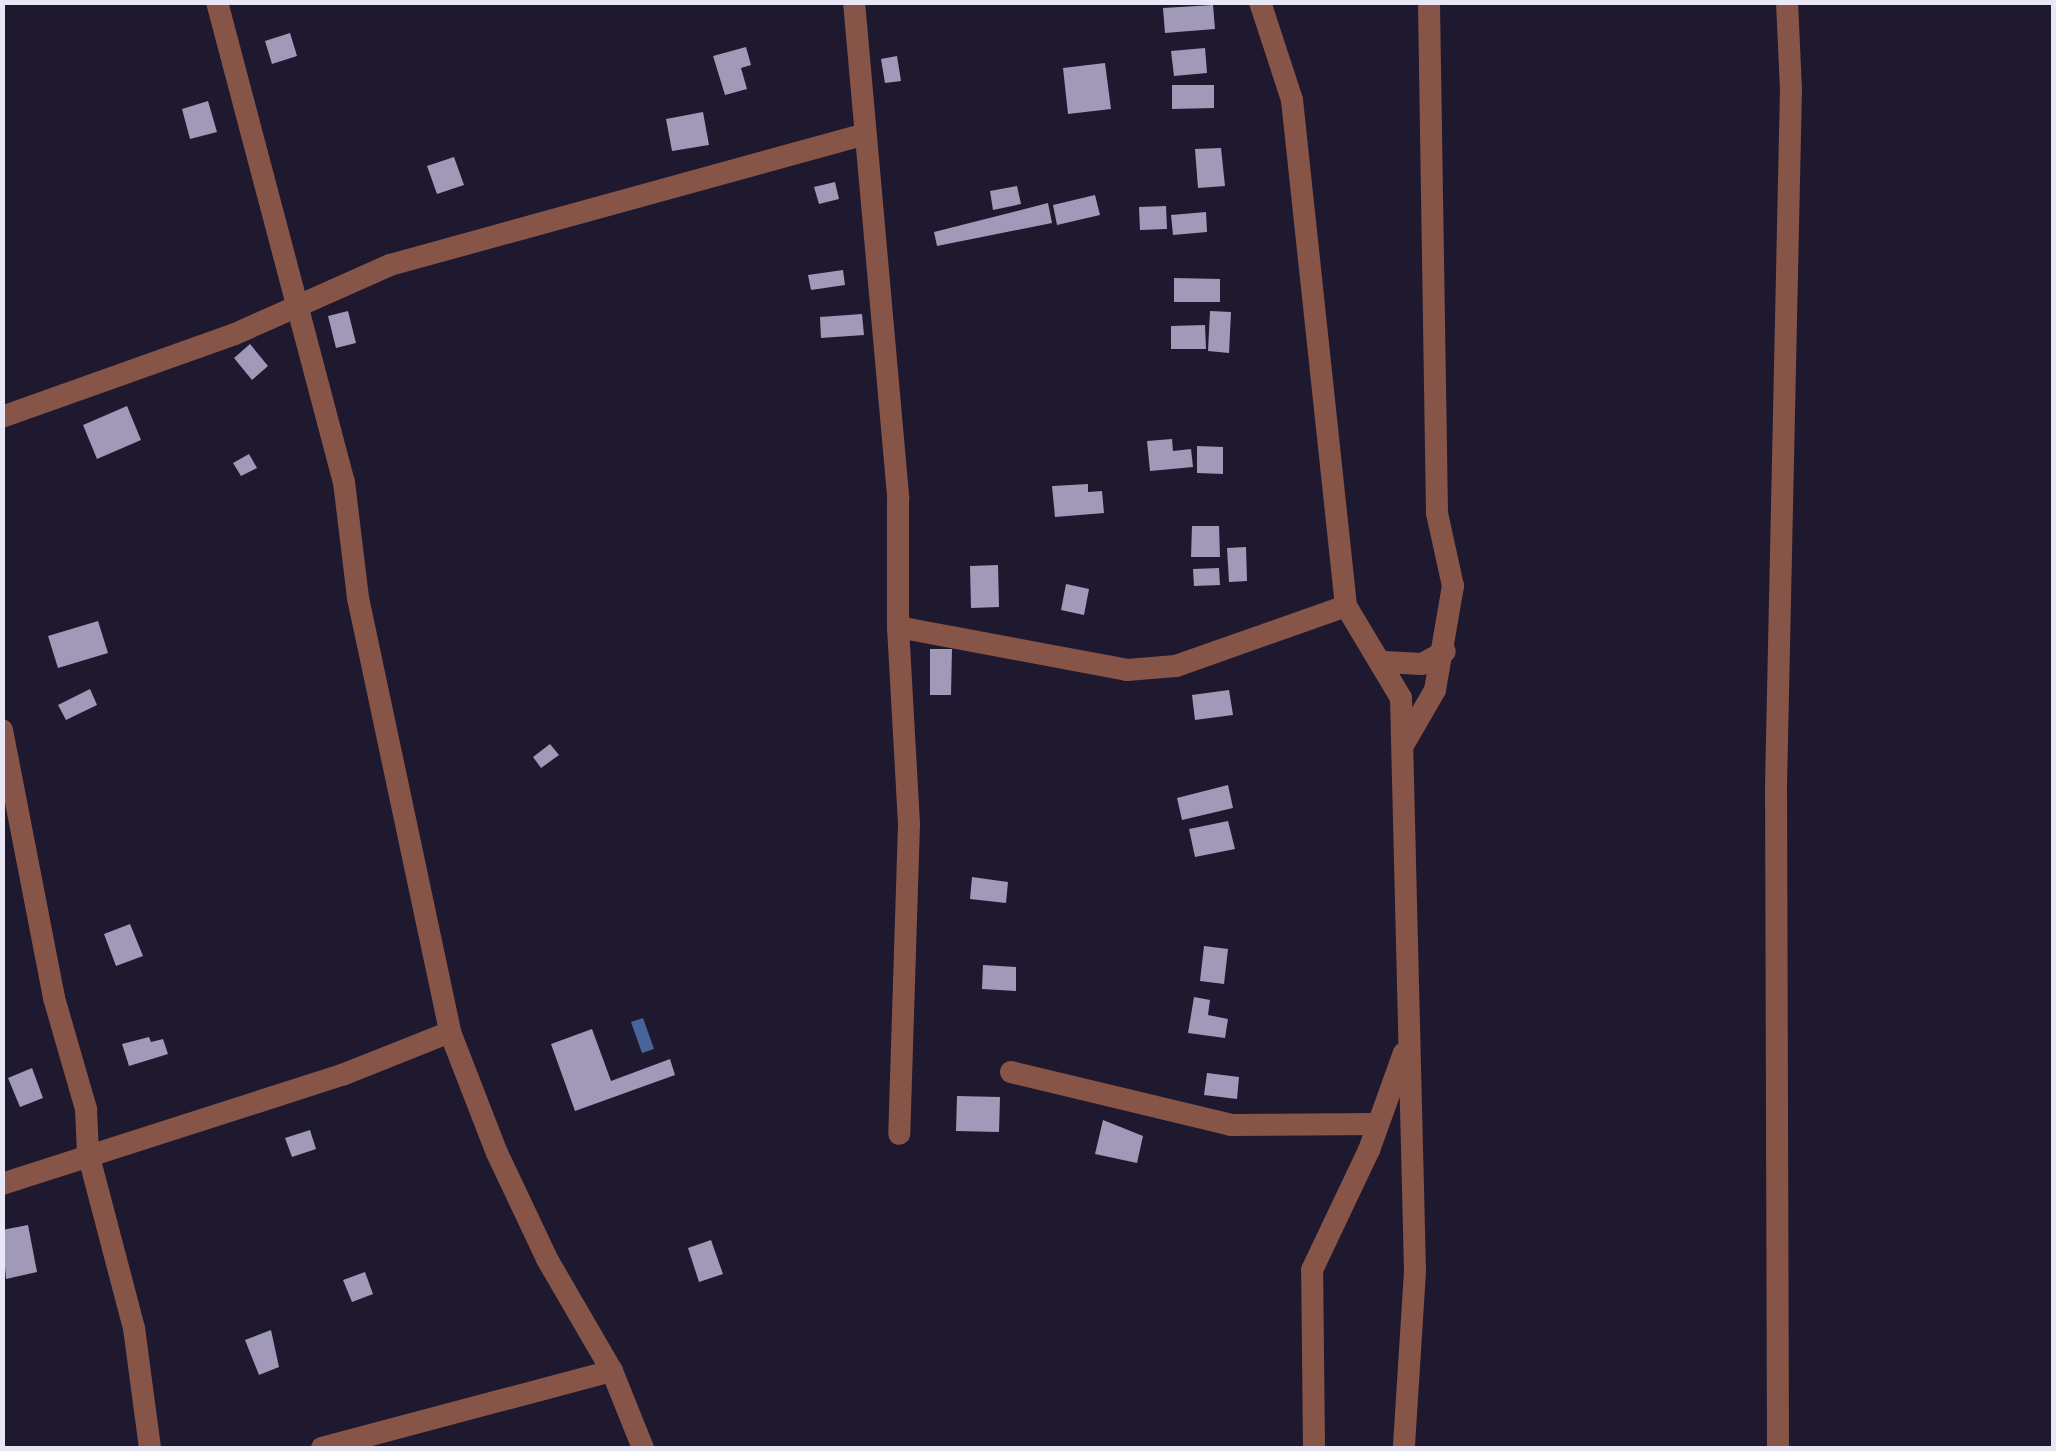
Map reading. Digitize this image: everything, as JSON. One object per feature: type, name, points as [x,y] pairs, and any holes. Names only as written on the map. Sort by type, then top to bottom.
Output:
[{"type":"street","points":[[218,2],[300,302],[344,482],[358,598],[450,1032],[547,1259],[612,1370],[642,1448]]},
{"type":"street","points":[[854,2],[898,500],[898,627],[909,824],[898,1134]]},
{"type":"street","points":[[1260,2],[1292,100],[1305,193],[1346,606],[1384,662],[1401,698],[1415,1271],[1404,1448]]},
{"type":"street","points":[[1405,742],[1435,690],[1453,586],[1437,513],[1429,2]]},
{"type":"street","points":[[1778,1448],[1776,786],[1791,110],[1788,2]]},
{"type":"street","points":[[2,418],[235,334],[300,302],[406,260],[866,134]]},
{"type":"street","points":[[898,627],[1127,670],[1176,666],[1346,606]]},
{"type":"street","points":[[1384,662],[1422,664],[1444,651]]},
{"type":"street","points":[[2,730],[54,998],[86,1110],[88,1153],[134,1328],[150,1448]]},
{"type":"street","points":[[2,1184],[88,1153],[342,1075],[450,1032]]},
{"type":"street","points":[[1314,1448],[1312,1270],[1378,1124],[1408,1040]]},
{"type":"street","points":[[1010,1072],[1231,1126],[1378,1124]]},
{"type":"street","points":[[322,1448],[612,1370]]},
{"type":"water","points":[[643,1018],[654,1049],[642,1053],[631,1022]]},
{"type":"building","points":[[1213,5],[1215,29],[1165,33],[1163,8]]},
{"type":"building","points":[[290,33],[297,56],[272,64],[265,41]]},
{"type":"building","points":[[746,47],[751,65],[741,68],[747,89],[725,95],[713,56]]},
{"type":"building","points":[[1205,48],[1207,73],[1174,76],[1171,51]]},
{"type":"building","points":[[897,56],[901,81],[885,83],[881,59]]},
{"type":"building","points":[[1105,63],[1111,109],[1068,114],[1063,68]]},
{"type":"building","points":[[1172,85],[1214,85],[1214,108],[1172,109]]},
{"type":"building","points":[[208,101],[217,132],[190,139],[182,109]]},
{"type":"building","points":[[703,112],[709,145],[672,151],[666,119]]},
{"type":"building","points":[[1221,148],[1225,186],[1198,188],[1195,149]]},
{"type":"building","points":[[454,157],[464,185],[437,194],[427,166]]},
{"type":"building","points":[[835,182],[839,199],[819,204],[814,187]]},
{"type":"building","points":[[1017,186],[1021,204],[993,210],[990,191]]},
{"type":"building","points":[[1095,195],[1100,215],[1057,225],[1053,205]]},
{"type":"building","points":[[1048,203],[1052,223],[937,246],[934,232]]},
{"type":"building","points":[[1166,206],[1167,229],[1140,230],[1139,207]]},
{"type":"building","points":[[1206,212],[1207,232],[1173,235],[1171,215]]},
{"type":"building","points":[[843,270],[845,285],[811,290],[808,275]]},
{"type":"building","points":[[1174,278],[1220,279],[1220,302],[1174,302]]},
{"type":"building","points":[[348,311],[356,343],[336,348],[328,316]]},
{"type":"building","points":[[1210,311],[1231,312],[1229,353],[1208,351]]},
{"type":"building","points":[[862,314],[864,335],[821,338],[820,317]]},
{"type":"building","points":[[1205,325],[1206,349],[1171,349],[1171,326]]},
{"type":"building","points":[[250,344],[268,366],[252,380],[234,358]]},
{"type":"building","points":[[127,406],[141,440],[97,459],[83,425]]},
{"type":"building","points":[[1172,439],[1173,451],[1191,449],[1193,467],[1150,471],[1147,441]]},
{"type":"building","points":[[1197,446],[1223,447],[1223,474],[1197,473]]},
{"type":"building","points":[[249,454],[257,468],[241,476],[233,463]]},
{"type":"building","points":[[1088,484],[1088,492],[1102,491],[1104,513],[1055,517],[1052,486]]},
{"type":"building","points":[[1192,526],[1219,526],[1220,557],[1191,557]]},
{"type":"building","points":[[1246,547],[1247,581],[1229,582],[1227,548]]},
{"type":"building","points":[[998,565],[999,607],[971,608],[970,566]]},
{"type":"building","points":[[1219,568],[1220,585],[1194,586],[1193,569]]},
{"type":"building","points":[[1066,584],[1089,589],[1084,615],[1061,610]]},
{"type":"building","points":[[98,621],[108,653],[58,668],[48,636]]},
{"type":"building","points":[[930,649],[952,649],[951,695],[930,695]]},
{"type":"building","points":[[90,689],[97,705],[66,720],[58,705]]},
{"type":"building","points":[[1229,690],[1233,715],[1195,720],[1192,695]]},
{"type":"building","points":[[550,744],[559,755],[541,768],[533,757]]},
{"type":"building","points":[[1228,785],[1233,808],[1182,820],[1177,798]]},
{"type":"building","points":[[1228,821],[1235,849],[1195,857],[1189,829]]},
{"type":"building","points":[[972,877],[1008,882],[1006,903],[970,899]]},
{"type":"building","points":[[130,924],[143,956],[116,966],[104,934]]},
{"type":"building","points":[[1204,946],[1228,949],[1224,984],[1200,981]]},
{"type":"building","points":[[983,965],[1016,967],[1016,991],[982,989]]},
{"type":"building","points":[[1194,997],[1210,1000],[1208,1015],[1228,1019],[1225,1038],[1188,1033]]},
{"type":"building","points":[[592,1029],[611,1081],[670,1059],[675,1075],[575,1111],[551,1044]]},
{"type":"building","points":[[149,1037],[151,1042],[163,1039],[168,1054],[129,1066],[122,1044]]},
{"type":"building","points":[[32,1068],[43,1098],[20,1107],[8,1078]]},
{"type":"building","points":[[1207,1073],[1239,1077],[1237,1099],[1204,1095]]},
{"type":"building","points":[[957,1096],[1000,1097],[999,1132],[956,1131]]},
{"type":"building","points":[[1103,1120],[1143,1136],[1137,1163],[1095,1154]]},
{"type":"building","points":[[310,1130],[316,1149],[292,1157],[285,1138]]},
{"type":"building","points":[[28,1225],[37,1272],[6,1279],[2,1230]]},
{"type":"building","points":[[711,1240],[723,1274],[699,1282],[688,1248]]},
{"type":"building","points":[[365,1272],[373,1294],[352,1302],[343,1280]]},
{"type":"building","points":[[271,1330],[279,1367],[259,1375],[245,1340]]}]
